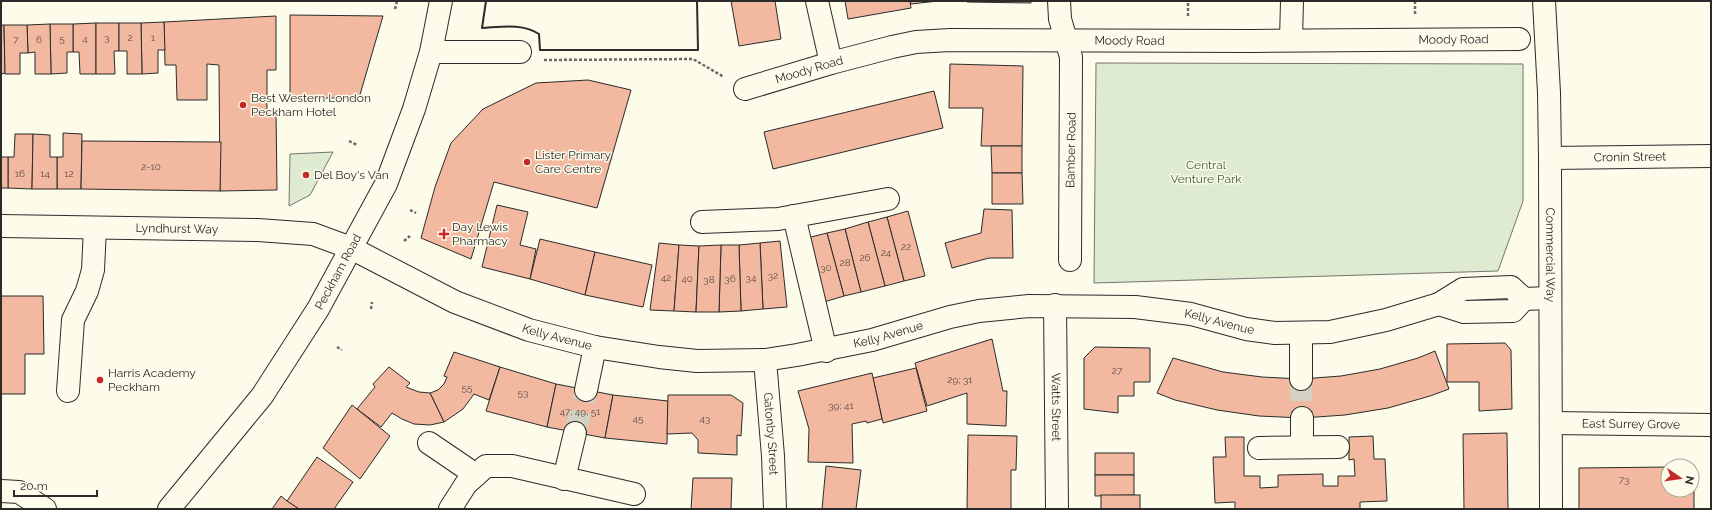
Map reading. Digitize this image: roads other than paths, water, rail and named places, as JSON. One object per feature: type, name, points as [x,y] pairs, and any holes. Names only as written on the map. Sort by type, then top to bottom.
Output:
[{"type":"main road","name":"Peckham Road","points":[[170,509],[262,396],[318,309],[390,175],[414,109],[431,52],[441,1]]},
{"type":"main road","points":[[817,1],[831,63]]},
{"type":"main road","name":"Bamber Road","points":[[1059,1],[1060,19],[1071,57],[1070,260]]},
{"type":"main road","points":[[1291,40],[1292,1]]},
{"type":"main road","name":"Commercial Way","points":[[1544,1],[1549,93],[1550,158],[1549,298],[1551,509]]},
{"type":"main road","name":"Moody Road","points":[[746,89],[831,63],[916,42],[950,40],[1519,38]]},
{"type":"main road","points":[[431,52],[520,52]]},
{"type":"main road","name":"Cronin Street","points":[[1550,158],[1711,156]]},
{"type":"main road","points":[[702,222],[778,219],[888,199]]},
{"type":"main road","points":[[794,216],[826,350]]},
{"type":"main road","name":"Lyndhurst Way","points":[[1,226],[279,231],[313,234],[350,248]]},
{"type":"main road","points":[[68,391],[73,320],[87,291],[93,270],[95,228]]},
{"type":"main road","name":"Kelly Avenue","points":[[350,248],[422,285],[492,317],[552,337],[595,347],[659,358],[697,361],[765,360],[826,350],[872,340],[950,317],[1004,307],[1055,305],[1136,307],[1191,314],[1246,329],[1275,333],[1301,333],[1330,332],[1358,327],[1439,304],[1464,312],[1513,311],[1524,299],[1549,298]]},
{"type":"main road","name":"Watts Street","points":[[1055,305],[1057,509]]},
{"type":"main road","points":[[1301,333],[1302,379]]},
{"type":"main road","points":[[586,390],[595,347]]},
{"type":"main road","name":"Gatonby Street","points":[[765,360],[774,456],[775,509]]},
{"type":"main road","points":[[1302,418],[1302,447]]},
{"type":"main road","name":"East Surrey Grove","points":[[1551,423],[1711,425]]},
{"type":"main road","points":[[564,479],[575,433]]},
{"type":"main road","points":[[429,443],[476,475]]},
{"type":"main road","points":[[1259,448],[1338,447]]},
{"type":"main road","points":[[450,509],[466,484],[486,466],[512,466],[634,494]]},
{"type":"main road","points":[[10,497],[45,509]]},
{"type":"tunnel","points":[[1301,379],[1302,418]]},
{"type":"tunnel","points":[[575,433],[586,390]]},
{"type":"place","name":"Best Western London Peckham Hotel","points":[[243,105]]},
{"type":"place","name":"Lister Primary Care Centre","points":[[527,162]]},
{"type":"place","name":"Del Boy's Van","points":[[306,175]]},
{"type":"place","name":"Day Lewis Pharmacy","points":[[444,234]]},
{"type":"place","name":"Harris Academy Peckham","points":[[100,380]]},
{"type":"park label","name":"Central Venture Park","points":[[1206,172]]}]
